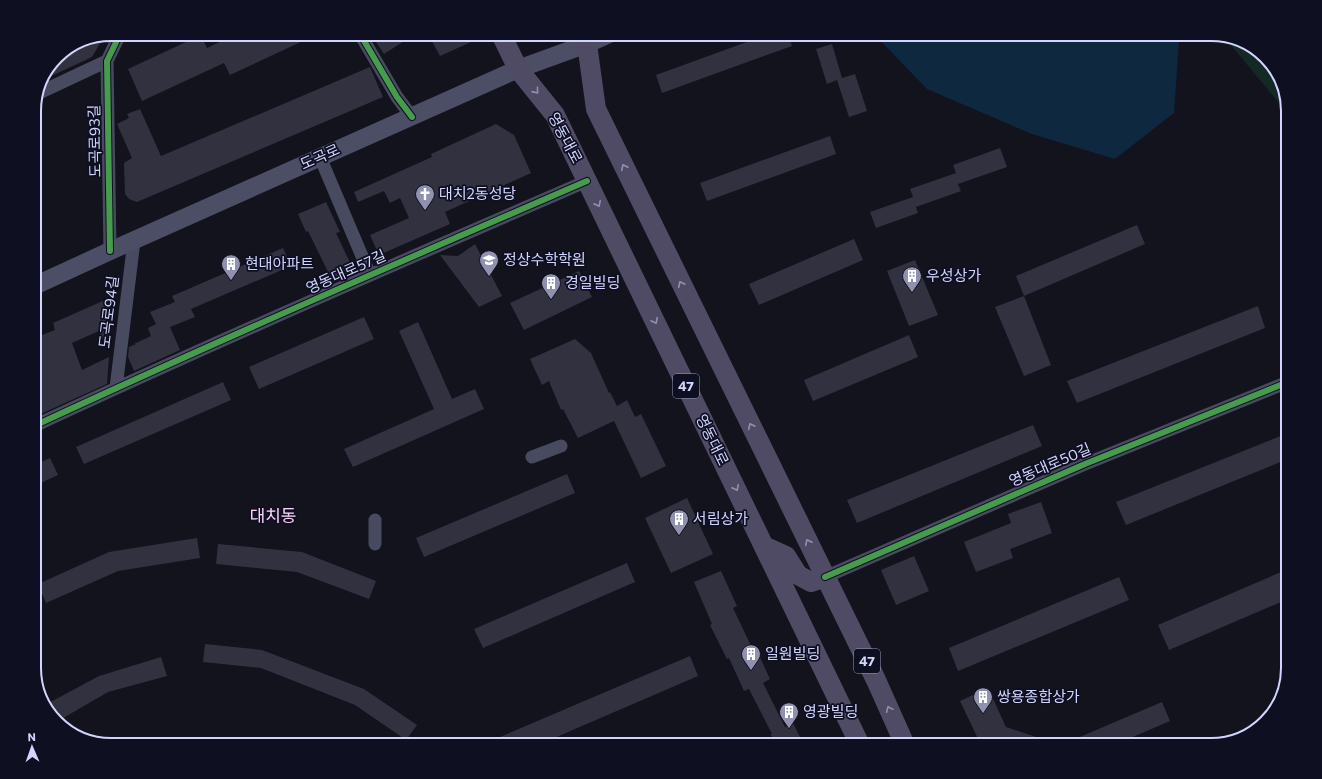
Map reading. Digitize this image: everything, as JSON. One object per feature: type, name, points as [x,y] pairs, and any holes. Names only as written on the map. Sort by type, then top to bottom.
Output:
[{"type":"main road","name":"영동대로","points":[[504,41],[518,69],[555,115],[857,738]]},
{"type":"main road","name":"도곡로","points":[[41,283],[581,41]]},
{"type":"main road","name":"47","points":[[585,41],[596,110],[876,680],[902,738]]},
{"type":"main road","points":[[764,546],[786,556],[798,575],[811,582],[825,578]]},
{"type":"street","name":"도곡로93길","points":[[110,251],[107,61],[117,41]]},
{"type":"street","points":[[364,41],[397,97],[412,117]]},
{"type":"street","points":[[44,90],[107,61]]},
{"type":"street","points":[[320,157],[370,275]]},
{"type":"street","name":"영동대로57길","points":[[41,423],[370,275],[586,181]]},
{"type":"street","name":"도곡로94길","points":[[116,388],[134,241]]},
{"type":"street","name":"영동대로50길","points":[[825,578],[1085,464],[1281,385]]},
{"type":"street","points":[[532,458],[561,446]]},
{"type":"street","points":[[375,520],[375,544]]},
{"type":"green space","points":[[1229,43],[1254,55],[1267,68],[1277,88],[1281,105]]},
{"type":"water","points":[[881,41],[1179,41],[1174,113],[1115,159],[1032,134],[927,89]]},
{"type":"building","points":[[188,41],[204,41],[207,48],[222,41],[303,41],[230,75],[224,63],[142,101],[128,69]]},
{"type":"building","points":[[375,41],[404,41],[384,54]]},
{"type":"building","points":[[432,41],[471,42],[440,56]]},
{"type":"building","points":[[750,41],[790,41],[792,46],[662,93],[656,75]]},
{"type":"building","points":[[101,42],[92,57],[50,77],[55,68],[76,50]]},
{"type":"building","points":[[832,44],[842,78],[855,74],[867,111],[849,117],[837,80],[827,84],[816,49]]},
{"type":"building","points":[[370,67],[383,97],[137,202],[129,199],[125,194],[124,163],[132,158],[117,124],[129,118],[127,114],[140,109],[161,156]]},
{"type":"building","points":[[496,124],[514,135],[531,173],[445,212],[450,224],[379,255],[370,235],[409,218],[400,198],[390,203],[384,191],[358,202],[354,192],[432,157],[431,154]]},
{"type":"building","points":[[830,136],[836,154],[707,201],[700,183]]},
{"type":"building","points":[[1000,148],[1007,167],[958,184],[961,191],[916,207],[918,213],[876,228],[870,212],[913,197],[910,189],[956,173],[953,165]]},
{"type":"building","points":[[326,202],[340,232],[336,233],[355,273],[333,282],[298,214]]},
{"type":"building","points":[[1137,225],[1145,244],[1024,296],[1016,276]]},
{"type":"building","points":[[854,239],[863,260],[759,305],[749,284]]},
{"type":"building","points":[[475,244],[502,296],[479,307],[440,255],[458,256]]},
{"type":"building","name":"현대아파트","points":[[283,248],[291,266],[191,309],[195,317],[170,327],[180,350],[134,371],[128,357],[129,347],[151,336],[148,328],[156,324],[150,312],[175,302],[172,296]]},
{"type":"building","name":"우성상가","points":[[915,260],[938,315],[909,326],[887,271]]},
{"type":"building","name":"경일빌딩","points":[[579,271],[592,297],[524,330],[510,303]]},
{"type":"building","points":[[1024,296],[1051,365],[1024,376],[995,307]]},
{"type":"building","points":[[105,300],[114,309],[106,345],[99,331],[72,343],[82,370],[109,357],[107,384],[41,414],[41,335],[55,330],[53,323]]},
{"type":"building","points":[[1258,306],[1265,328],[1077,403],[1067,381]]},
{"type":"building","points":[[364,317],[374,339],[259,389],[249,367]]},
{"type":"building","points":[[418,322],[452,399],[475,389],[484,409],[353,467],[344,449],[434,409],[399,331]]},
{"type":"building","points":[[909,335],[918,357],[813,401],[804,380]]},
{"type":"building","points":[[575,339],[591,353],[609,393],[610,392],[617,406],[627,400],[635,417],[641,414],[666,466],[641,478],[614,421],[578,438],[563,409],[561,410],[549,381],[542,385],[530,359]]},
{"type":"building","points":[[223,382],[231,400],[84,464],[76,447]]},
{"type":"building","points":[[1033,425],[1042,446],[857,523],[847,500]]},
{"type":"building","points":[[1281,436],[1281,462],[1126,525],[1116,502]]},
{"type":"building","points":[[50,458],[58,475],[41,483],[41,462]]},
{"type":"building","points":[[567,474],[575,493],[424,557],[416,538]]},
{"type":"building","name":"서림상가","points":[[687,498],[713,554],[671,573],[645,518]]},
{"type":"building","points":[[1041,502],[1052,533],[1010,549],[1013,558],[976,572],[964,542],[1011,523],[1008,514]]},
{"type":"building","points":[[197,538],[200,558],[118,571],[46,603],[41,591],[41,583],[109,552]]},
{"type":"building","points":[[218,544],[302,552],[376,581],[369,599],[297,572],[216,564]]},
{"type":"building","points":[[914,556],[929,591],[896,605],[881,570]]},
{"type":"building","points":[[627,563],[635,582],[483,648],[474,629]]},
{"type":"building","points":[[721,571],[737,606],[733,608],[754,652],[757,651],[770,679],[763,683],[785,727],[793,723],[800,738],[773,738],[770,734],[772,734],[749,689],[744,691],[729,658],[727,659],[710,625],[712,624],[694,582]]},
{"type":"building","points":[[1281,572],[1281,602],[1169,650],[1158,625]]},
{"type":"building","points":[[1119,577],[1129,600],[958,671],[949,648]]},
{"type":"building","points":[[205,644],[262,650],[364,689],[417,725],[407,738],[403,738],[355,705],[261,668],[203,662]]},
{"type":"building","points":[[690,656],[698,676],[554,738],[497,738]]},
{"type":"building","points":[[161,657],[167,676],[108,692],[62,718],[50,702],[99,676]]},
{"type":"building","name":"쌍용종합상가","points":[[988,688],[1006,727],[1039,738],[978,738],[960,701]]},
{"type":"building","points":[[1162,702],[1170,721],[1130,738],[1077,738]]},
{"type":"cycle path","points":[[110,251],[107,61],[117,41]]},
{"type":"cycle path","points":[[364,41],[397,97],[412,117]]},
{"type":"cycle path","points":[[41,423],[241,332],[587,181]]},
{"type":"cycle path","points":[[825,577],[1085,464],[1281,385]]},
{"type":"place","name":"대치2동성당","points":[[425,211]]},
{"type":"place","name":"정상수학학원","points":[[489,277]]},
{"type":"place","name":"현대아파트","points":[[231,281]]},
{"type":"place","name":"우성상가","points":[[912,293]]},
{"type":"place","name":"경일빌딩","points":[[551,300]]},
{"type":"place","name":"서림상가","points":[[679,536]]},
{"type":"place","name":"일원빌딩","points":[[751,671]]},
{"type":"place","name":"쌍용종합상가","points":[[983,714]]},
{"type":"place","name":"영광빌딩","points":[[789,729]]},
{"type":"district","name":"대치동","points":[[273,516]]}]
